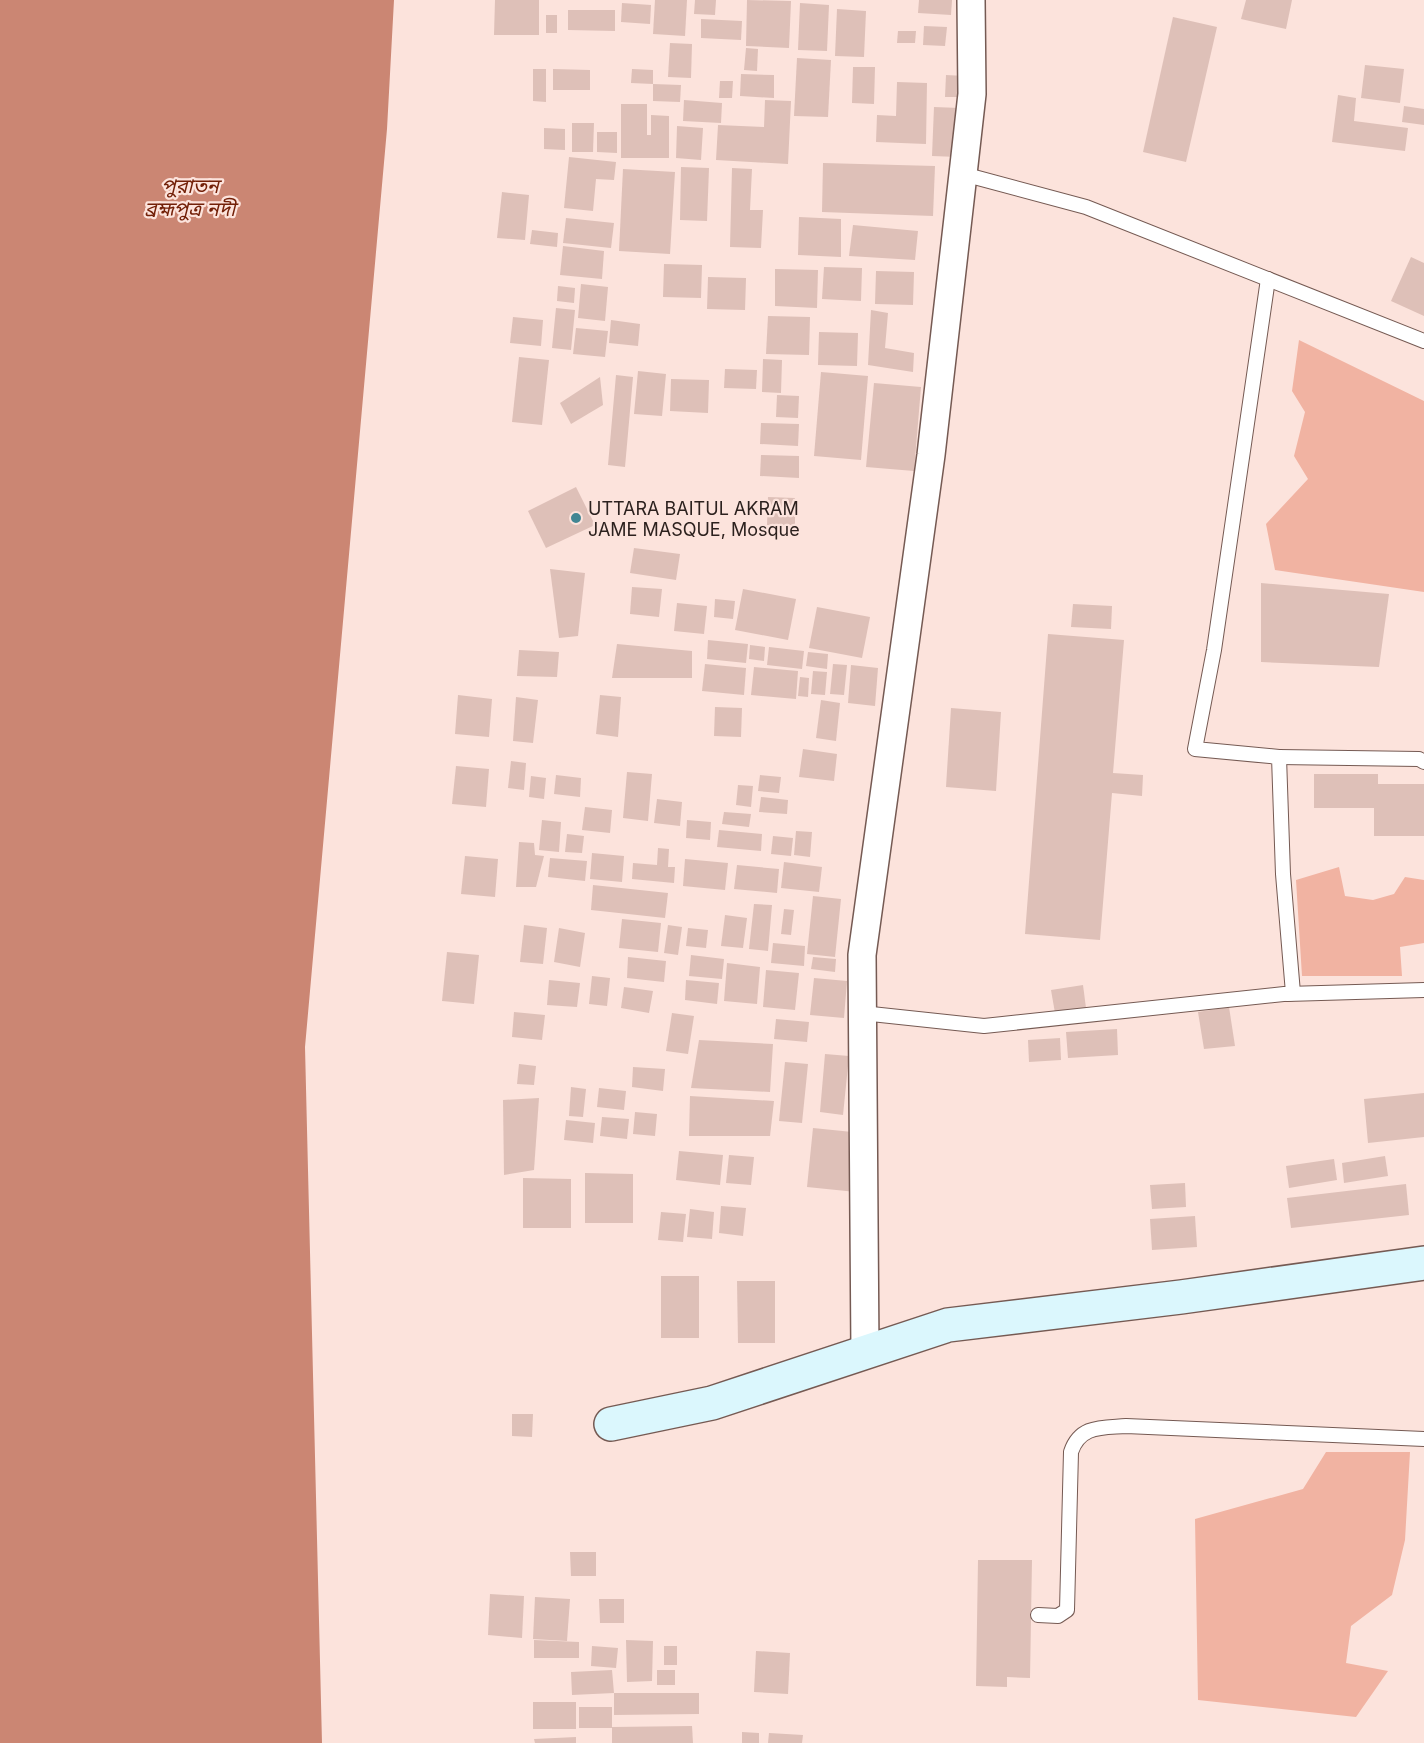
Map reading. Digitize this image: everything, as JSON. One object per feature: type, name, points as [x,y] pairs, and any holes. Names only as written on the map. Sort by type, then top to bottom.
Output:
[{"type":"street","points":[[865,1353],[862,955],[930,467],[972,94],[970,0]]},
{"type":"street","points":[[611,1424],[712,1403],[948,1325],[1182,1297],[1424,1263]]},
{"type":"lane","points":[[963,174],[1086,207],[1424,341]]},
{"type":"lane","points":[[1268,279],[1214,650],[1195,749],[1279,757],[1419,759],[1424,762]]},
{"type":"lane","points":[[862,1014],[984,1026],[1293,993],[1283,874],[1279,757]]},
{"type":"lane","points":[[1287,994],[1424,990]]},
{"type":"lane","points":[[1038,1615],[1058,1616],[1066,1610],[1071,1452],[1075,1441],[1084,1433],[1095,1428],[1126,1426],[1424,1439]]},
{"type":"shaded area","points":[[1299,340],[1424,401],[1424,592],[1275,570],[1266,524],[1308,479],[1294,456],[1305,412],[1292,391]]},
{"type":"shaded area","points":[[1339,867],[1345,896],[1373,900],[1394,894],[1405,877],[1424,880],[1424,943],[1400,947],[1402,976],[1302,976],[1296,880]]},
{"type":"shaded area","points":[[1326,1452],[1410,1452],[1405,1540],[1392,1595],[1351,1626],[1346,1663],[1388,1671],[1356,1717],[1198,1700],[1195,1519],[1303,1489]]},
{"type":"water","name":"পুরাতন ব্রহ্মপুত্র নদী","points":[[0,0],[394,0],[387,129],[305,1047],[322,1743],[0,1743]]},
{"type":"building","points":[[495,0],[539,0],[539,35],[494,35]]},
{"type":"building","points":[[655,0],[687,0],[685,36],[653,34]]},
{"type":"building","points":[[695,0],[716,0],[715,15],[694,14]]},
{"type":"building","points":[[747,0],[791,1],[789,48],[746,46]]},
{"type":"building","points":[[919,0],[952,0],[951,15],[918,13]]},
{"type":"building","points":[[1246,0],[1292,0],[1286,29],[1241,19]]},
{"type":"building","points":[[622,3],[651,5],[650,24],[621,22]]},
{"type":"building","points":[[800,3],[829,5],[827,51],[798,50]]},
{"type":"building","points":[[837,9],[866,11],[864,57],[835,56]]},
{"type":"building","points":[[568,10],[615,10],[615,31],[568,30]]},
{"type":"building","points":[[546,15],[557,15],[557,33],[546,33]]},
{"type":"building","points":[[1173,17],[1217,27],[1186,162],[1143,152]]},
{"type":"building","points":[[701,19],[742,21],[741,40],[701,38]]},
{"type":"building","points":[[924,26],[947,27],[945,46],[923,45]]},
{"type":"building","points":[[898,31],[916,31],[915,43],[897,43]]},
{"type":"building","points":[[670,43],[692,44],[691,78],[668,77]]},
{"type":"building","points":[[746,48],[758,49],[757,71],[744,70]]},
{"type":"building","points":[[797,58],[831,60],[828,117],[794,116]]},
{"type":"building","points":[[1365,65],[1404,69],[1400,103],[1361,98]]},
{"type":"building","points":[[853,67],[875,67],[874,104],[852,103]]},
{"type":"building","points":[[533,69],[546,69],[546,102],[533,101]]},
{"type":"building","points":[[553,69],[590,70],[590,90],[553,90]]},
{"type":"building","points":[[632,69],[653,70],[653,84],[631,83]]},
{"type":"building","points":[[741,74],[774,75],[774,98],[740,96]]},
{"type":"building","points":[[946,75],[965,76],[964,97],[945,97]]},
{"type":"building","points":[[720,81],[733,81],[732,98],[719,98]]},
{"type":"building","points":[[897,82],[927,83],[926,144],[876,142],[877,115],[896,116]]},
{"type":"building","points":[[653,84],[681,85],[680,102],[653,101]]},
{"type":"building","points":[[1338,95],[1356,98],[1354,121],[1408,128],[1405,151],[1332,142]]},
{"type":"building","points":[[684,100],[722,103],[721,123],[683,121]]},
{"type":"building","points":[[765,100],[791,101],[788,164],[716,160],[718,125],[764,127]]},
{"type":"building","points":[[621,104],[647,104],[647,135],[651,135],[651,115],[669,116],[669,158],[621,158]]},
{"type":"building","points":[[1404,106],[1424,109],[1424,125],[1402,122]]},
{"type":"building","points":[[934,107],[960,108],[958,157],[932,156]]},
{"type":"building","points":[[572,123],[594,123],[593,152],[572,152]]},
{"type":"building","points":[[677,126],[703,128],[701,160],[676,158]]},
{"type":"building","points":[[544,128],[565,129],[565,150],[544,149]]},
{"type":"building","points":[[597,132],[617,132],[617,153],[597,152]]},
{"type":"building","points":[[569,157],[616,162],[614,180],[596,179],[593,211],[564,208]]},
{"type":"building","points":[[823,163],[935,166],[933,216],[822,212]]},
{"type":"building","points":[[681,167],[709,168],[707,221],[680,220]]},
{"type":"building","points":[[732,168],[752,169],[750,210],[763,210],[761,248],[730,247]]},
{"type":"building","points":[[623,169],[675,172],[670,254],[619,251]]},
{"type":"building","points":[[502,192],[529,195],[525,240],[497,238]]},
{"type":"building","points":[[799,217],[841,219],[841,257],[798,255]]},
{"type":"building","points":[[566,218],[614,223],[611,248],[563,243]]},
{"type":"building","points":[[853,225],[918,231],[915,260],[849,256]]},
{"type":"building","points":[[532,230],[558,233],[557,247],[530,244]]},
{"type":"building","points":[[563,246],[604,251],[602,279],[560,275]]},
{"type":"building","points":[[1411,257],[1424,263],[1424,316],[1391,301]]},
{"type":"building","points":[[664,264],[702,265],[701,298],[663,297]]},
{"type":"building","points":[[824,267],[862,268],[861,301],[822,299]]},
{"type":"building","points":[[775,269],[818,270],[817,308],[775,306]]},
{"type":"building","points":[[876,271],[914,272],[913,305],[875,304]]},
{"type":"building","points":[[708,277],[746,278],[745,310],[707,309]]},
{"type":"building","points":[[581,284],[608,287],[605,321],[578,318]]},
{"type":"building","points":[[558,286],[575,288],[574,303],[557,301]]},
{"type":"building","points":[[556,308],[575,310],[571,350],[552,348]]},
{"type":"building","points":[[871,310],[888,313],[885,348],[914,353],[913,372],[868,365]]},
{"type":"building","points":[[768,316],[810,317],[809,355],[766,354]]},
{"type":"building","points":[[513,317],[543,320],[541,346],[510,343]]},
{"type":"building","points":[[611,320],[640,324],[638,346],[609,343]]},
{"type":"building","points":[[576,328],[608,331],[605,357],[573,354]]},
{"type":"building","points":[[819,332],[858,333],[857,366],[818,365]]},
{"type":"building","points":[[519,357],[549,360],[542,425],[512,422]]},
{"type":"building","points":[[763,359],[782,360],[781,393],[762,392]]},
{"type":"building","points":[[725,369],[757,370],[756,389],[724,388]]},
{"type":"building","points":[[638,371],[666,374],[662,416],[634,414]]},
{"type":"building","points":[[821,372],[868,376],[861,460],[814,456]]},
{"type":"building","points":[[616,375],[633,377],[625,467],[608,465]]},
{"type":"building","points":[[600,377],[603,405],[571,424],[560,403]]},
{"type":"building","points":[[671,379],[709,380],[708,413],[670,411]]},
{"type":"building","points":[[874,383],[921,387],[914,471],[866,467]]},
{"type":"building","points":[[777,395],[799,396],[798,418],[776,417]]},
{"type":"building","points":[[761,423],[799,424],[798,446],[760,444]]},
{"type":"building","points":[[761,455],[799,456],[799,478],[760,476]]},
{"type":"building","points":[[576,487],[595,525],[546,548],[528,511]]},
{"type":"building","points":[[768,497],[795,498],[795,525],[767,525]]},
{"type":"building","points":[[634,548],[680,554],[676,580],[630,573]]},
{"type":"building","points":[[550,569],[585,573],[578,636],[559,638]]},
{"type":"building","points":[[1261,583],[1389,594],[1379,667],[1261,662]]},
{"type":"building","points":[[632,587],[662,589],[659,617],[630,614]]},
{"type":"building","points":[[743,589],[796,599],[788,640],[735,630]]},
{"type":"building","points":[[715,599],[735,601],[733,619],[714,617]]},
{"type":"building","points":[[677,603],[707,606],[704,634],[674,631]]},
{"type":"building","points":[[1073,604],[1112,606],[1111,629],[1071,627]]},
{"type":"building","points":[[817,607],[870,617],[862,658],[809,648]]},
{"type":"building","points":[[1048,634],[1124,640],[1113,773],[1143,775],[1142,796],[1112,793],[1100,940],[1025,934]]},
{"type":"building","points":[[708,640],[748,644],[746,663],[707,659]]},
{"type":"building","points":[[617,644],[692,651],[692,678],[612,678]]},
{"type":"building","points":[[750,645],[765,647],[764,661],[749,659]]},
{"type":"building","points":[[769,647],[804,651],[802,669],[767,665]]},
{"type":"building","points":[[519,650],[559,652],[557,677],[517,676]]},
{"type":"building","points":[[808,652],[828,654],[827,669],[806,666]]},
{"type":"building","points":[[705,664],[746,668],[744,695],[702,691]]},
{"type":"building","points":[[833,664],[847,665],[844,695],[830,694]]},
{"type":"building","points":[[851,665],[878,668],[875,706],[848,703]]},
{"type":"building","points":[[754,667],[798,671],[796,699],[751,695]]},
{"type":"building","points":[[813,671],[827,672],[825,695],[811,694]]},
{"type":"building","points":[[800,677],[809,678],[808,697],[798,696]]},
{"type":"building","points":[[458,695],[492,699],[489,737],[455,734]]},
{"type":"building","points":[[600,695],[621,697],[618,737],[596,734]]},
{"type":"building","points":[[516,697],[538,700],[533,743],[513,741]]},
{"type":"building","points":[[821,700],[840,703],[836,741],[816,738]]},
{"type":"building","points":[[715,707],[742,708],[741,737],[714,736]]},
{"type":"building","points":[[951,708],[1001,712],[996,791],[946,787]]},
{"type":"building","points":[[803,749],[837,754],[834,781],[799,777]]},
{"type":"building","points":[[511,761],[526,763],[524,790],[508,788]]},
{"type":"building","points":[[456,766],[489,769],[486,807],[452,804]]},
{"type":"building","points":[[627,772],[652,774],[648,821],[623,818]]},
{"type":"building","points":[[1314,774],[1378,774],[1378,784],[1424,784],[1424,836],[1374,836],[1374,808],[1314,808]]},
{"type":"building","points":[[556,775],[581,778],[580,797],[554,794]]},
{"type":"building","points":[[760,775],[781,777],[779,793],[758,791]]},
{"type":"building","points":[[531,776],[546,778],[544,799],[529,797]]},
{"type":"building","points":[[738,785],[753,786],[751,807],[736,805]]},
{"type":"building","points":[[761,797],[788,800],[787,814],[759,812]]},
{"type":"building","points":[[657,799],[682,802],[680,826],[654,823]]},
{"type":"building","points":[[585,807],[612,810],[610,833],[582,830]]},
{"type":"building","points":[[724,812],[751,814],[749,827],[722,824]]},
{"type":"building","points":[[542,820],[561,822],[559,852],[539,850]]},
{"type":"building","points":[[687,820],[711,822],[710,840],[686,838]]},
{"type":"building","points":[[719,830],[762,834],[761,851],[717,847]]},
{"type":"building","points":[[796,831],[812,832],[810,857],[794,855]]},
{"type":"building","points":[[567,834],[584,836],[582,853],[565,852]]},
{"type":"building","points":[[773,836],[793,838],[791,856],[771,854]]},
{"type":"building","points":[[519,842],[534,843],[535,855],[544,856],[536,887],[516,887]]},
{"type":"building","points":[[658,848],[669,849],[668,867],[675,867],[674,883],[632,879],[633,863],[657,865]]},
{"type":"building","points":[[592,853],[624,856],[622,882],[590,879]]},
{"type":"building","points":[[465,856],[498,859],[495,897],[461,894]]},
{"type":"building","points":[[550,858],[587,861],[585,881],[548,877]]},
{"type":"building","points":[[685,859],[728,863],[725,890],[683,886]]},
{"type":"building","points":[[784,862],[822,867],[819,892],[781,888]]},
{"type":"building","points":[[737,865],[779,869],[777,893],[734,889]]},
{"type":"building","points":[[593,885],[668,893],[665,918],[591,910]]},
{"type":"building","points":[[813,896],[841,899],[835,957],[807,954]]},
{"type":"building","points":[[754,904],[772,905],[768,951],[749,949]]},
{"type":"building","points":[[784,909],[794,910],[791,935],[781,934]]},
{"type":"building","points":[[725,915],[747,918],[743,948],[721,946]]},
{"type":"building","points":[[622,919],[661,923],[658,952],[619,948]]},
{"type":"building","points":[[524,925],[547,928],[543,964],[520,962]]},
{"type":"building","points":[[668,925],[682,927],[678,955],[664,953]]},
{"type":"building","points":[[559,928],[585,933],[580,967],[554,962]]},
{"type":"building","points":[[688,928],[708,930],[706,948],[686,946]]},
{"type":"building","points":[[773,943],[805,946],[804,966],[771,963]]},
{"type":"building","points":[[447,952],[479,955],[474,1004],[442,1001]]},
{"type":"building","points":[[691,955],[724,959],[722,979],[689,976]]},
{"type":"building","points":[[628,957],[666,961],[664,982],[627,978]]},
{"type":"building","points":[[813,957],[836,959],[835,972],[811,969]]},
{"type":"building","points":[[727,963],[760,967],[757,1004],[724,1001]]},
{"type":"building","points":[[766,970],[799,973],[795,1010],[763,1007]]},
{"type":"building","points":[[592,976],[610,978],[607,1006],[589,1004]]},
{"type":"building","points":[[814,978],[847,981],[844,1018],[810,1015]]},
{"type":"building","points":[[549,980],[580,983],[577,1007],[547,1005]]},
{"type":"building","points":[[686,980],[719,983],[717,1004],[685,1000]]},
{"type":"building","points":[[1083,985],[1086,1008],[1055,1013],[1051,990]]},
{"type":"building","points":[[624,987],[653,991],[649,1013],[621,1008]]},
{"type":"building","points":[[1229,1007],[1235,1046],[1204,1049],[1198,1012]]},
{"type":"building","points":[[514,1012],[545,1015],[542,1040],[512,1037]]},
{"type":"building","points":[[672,1013],[694,1016],[688,1054],[666,1051]]},
{"type":"building","points":[[776,1019],[809,1022],[807,1042],[774,1039]]},
{"type":"building","points":[[1117,1029],[1118,1055],[1068,1058],[1066,1032]]},
{"type":"building","points":[[1060,1038],[1061,1060],[1029,1062],[1028,1040]]},
{"type":"building","points":[[699,1040],[773,1044],[770,1092],[691,1088]]},
{"type":"building","points":[[825,1054],[849,1056],[843,1115],[820,1112]]},
{"type":"building","points":[[785,1062],[808,1064],[802,1123],[779,1121]]},
{"type":"building","points":[[519,1064],[536,1066],[534,1085],[517,1084]]},
{"type":"building","points":[[633,1067],[665,1069],[663,1091],[632,1087]]},
{"type":"building","points":[[571,1087],[586,1089],[583,1117],[569,1116]]},
{"type":"building","points":[[599,1088],[626,1091],[624,1110],[597,1107]]},
{"type":"building","points":[[1424,1093],[1424,1137],[1368,1143],[1364,1099]]},
{"type":"building","points":[[690,1096],[774,1101],[770,1136],[689,1136]]},
{"type":"building","points":[[539,1098],[534,1170],[504,1175],[503,1100]]},
{"type":"building","points":[[635,1112],[657,1114],[655,1136],[633,1134]]},
{"type":"building","points":[[602,1117],[629,1119],[627,1139],[600,1136]]},
{"type":"building","points":[[566,1120],[595,1123],[593,1143],[564,1140]]},
{"type":"building","points":[[813,1128],[862,1133],[856,1192],[807,1187]]},
{"type":"building","points":[[679,1151],[723,1155],[720,1185],[676,1180]]},
{"type":"building","points":[[729,1155],[754,1157],[751,1185],[726,1183]]},
{"type":"building","points":[[1385,1156],[1388,1176],[1344,1183],[1342,1163]]},
{"type":"building","points":[[1334,1159],[1337,1180],[1289,1188],[1286,1166]]},
{"type":"building","points":[[585,1173],[633,1174],[633,1223],[585,1223]]},
{"type":"building","points":[[523,1178],[571,1179],[571,1228],[523,1228]]},
{"type":"building","points":[[1185,1183],[1186,1207],[1152,1209],[1150,1185]]},
{"type":"building","points":[[1406,1184],[1409,1215],[1291,1228],[1287,1198]]},
{"type":"building","points":[[721,1206],[746,1208],[743,1236],[719,1233]]},
{"type":"building","points":[[690,1209],[714,1212],[712,1239],[687,1237]]},
{"type":"building","points":[[661,1212],[686,1214],[683,1242],[658,1240]]},
{"type":"building","points":[[1195,1216],[1197,1247],[1152,1250],[1150,1219]]},
{"type":"building","points":[[661,1276],[699,1276],[699,1338],[661,1338]]},
{"type":"building","points":[[737,1281],[775,1281],[775,1343],[738,1343]]},
{"type":"building","points":[[512,1414],[533,1414],[532,1437],[512,1436]]},
{"type":"building","points":[[570,1552],[596,1552],[596,1576],[571,1576]]},
{"type":"building","points":[[978,1560],[1032,1560],[1030,1678],[1007,1677],[1007,1687],[976,1686]]},
{"type":"building","points":[[490,1594],[524,1596],[522,1638],[488,1635]]},
{"type":"building","points":[[535,1597],[570,1599],[567,1641],[533,1639]]},
{"type":"building","points":[[599,1599],[624,1599],[624,1623],[600,1623]]},
{"type":"building","points":[[534,1640],[579,1642],[579,1658],[534,1658]]},
{"type":"building","points":[[626,1640],[653,1641],[652,1681],[627,1682]]},
{"type":"building","points":[[592,1646],[618,1648],[616,1668],[591,1666]]},
{"type":"building","points":[[664,1646],[677,1646],[677,1665],[664,1665]]},
{"type":"building","points":[[756,1651],[790,1653],[788,1694],[754,1692]]},
{"type":"building","points":[[612,1670],[614,1693],[572,1695],[571,1672]]},
{"type":"building","points":[[657,1670],[675,1670],[675,1685],[657,1685]]},
{"type":"building","points":[[614,1693],[699,1693],[699,1714],[614,1715]]},
{"type":"building","points":[[533,1702],[576,1702],[576,1729],[533,1729]]},
{"type":"building","points":[[579,1707],[612,1707],[612,1728],[579,1728]]},
{"type":"building","points":[[692,1726],[693,1743],[612,1743],[612,1727]]},
{"type":"building","points":[[742,1732],[759,1733],[759,1743],[742,1743]]},
{"type":"building","points":[[769,1733],[803,1735],[802,1743],[768,1743]]},
{"type":"building","points":[[576,1737],[576,1743],[535,1743],[534,1739]]},
{"type":"place","name":"UTTARA BAITUL AKRAM JAME MASQUE, Mosque","points":[[576,518]]}]
